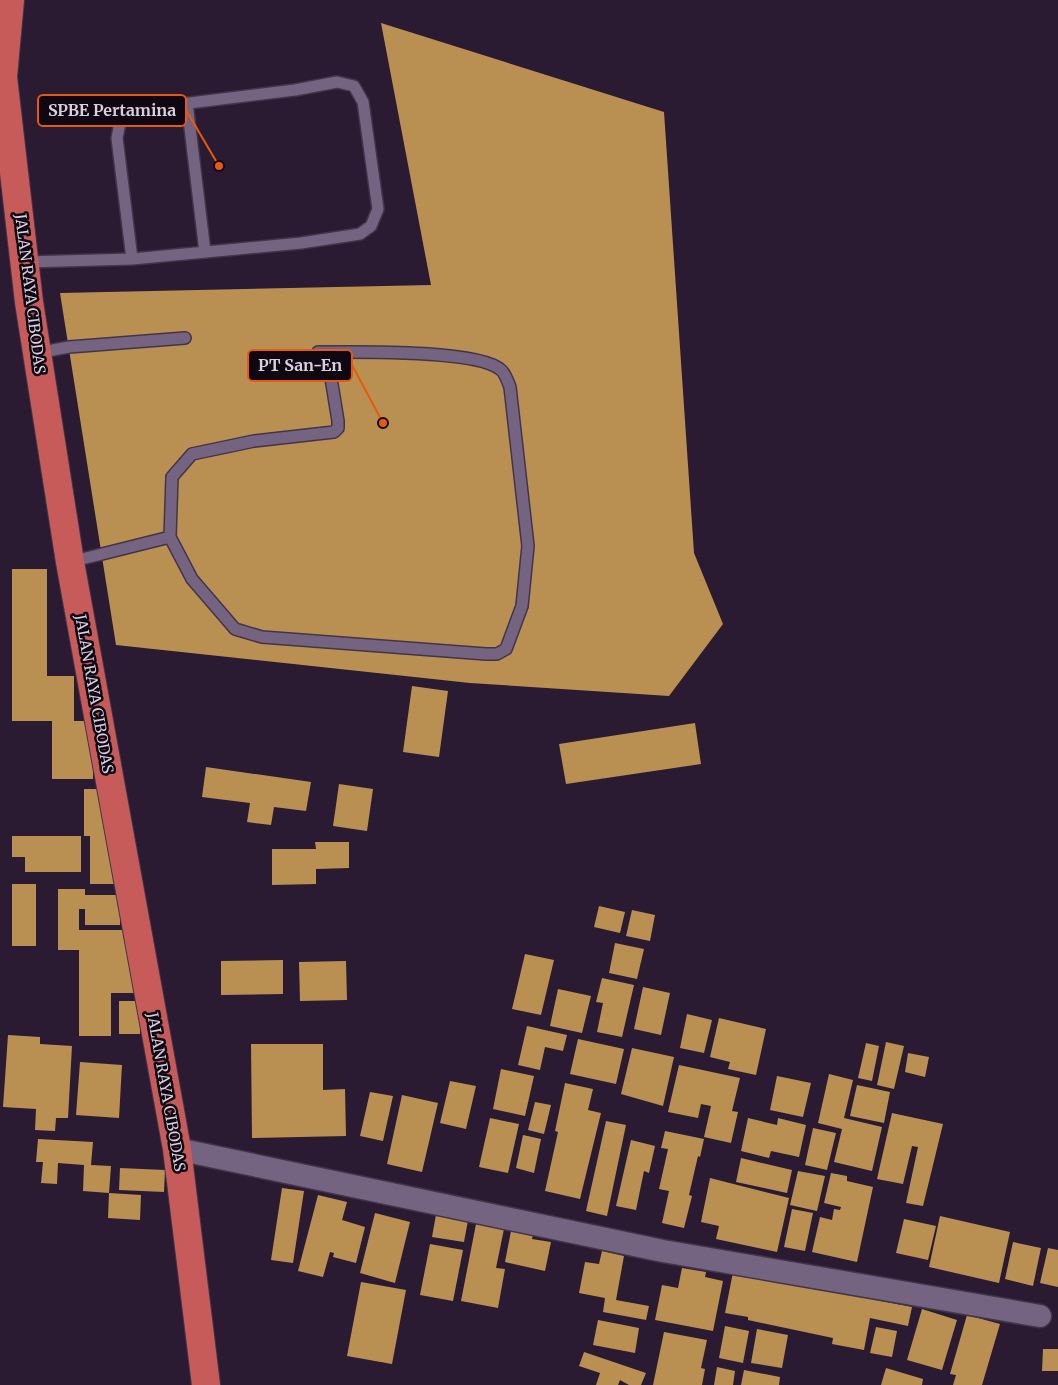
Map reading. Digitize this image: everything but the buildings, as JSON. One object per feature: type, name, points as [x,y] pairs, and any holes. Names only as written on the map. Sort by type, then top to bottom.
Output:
[{"type":"highway","name":"JALAN RAYA CIBODAS","points":[[10,0],[4,78],[37,352],[70,562],[177,1149],[206,1385]]},
{"type":"street","points":[[177,1149],[663,1251],[1040,1316]]},
{"type":"lane","points":[[26,262],[132,259],[301,243],[360,234],[371,226],[378,209],[363,102],[354,86],[337,82],[295,90],[133,110],[120,123],[117,138],[132,259]]},
{"type":"lane","points":[[187,103],[205,252]]},
{"type":"lane","points":[[37,352],[68,347],[185,338]]},
{"type":"lane","points":[[318,352],[392,351],[477,359],[502,370],[510,387],[528,546],[522,606],[506,649],[497,654],[486,654],[262,637],[235,628],[192,579],[170,537],[172,477],[192,454],[254,441],[334,432],[338,428],[338,421],[331,378]]},
{"type":"lane","points":[[70,562],[170,537]]},
{"type":"place","name":"SPBE Pertamina","points":[[219,166]]},
{"type":"place","name":"PT San-En","points":[[383,423]]}]
